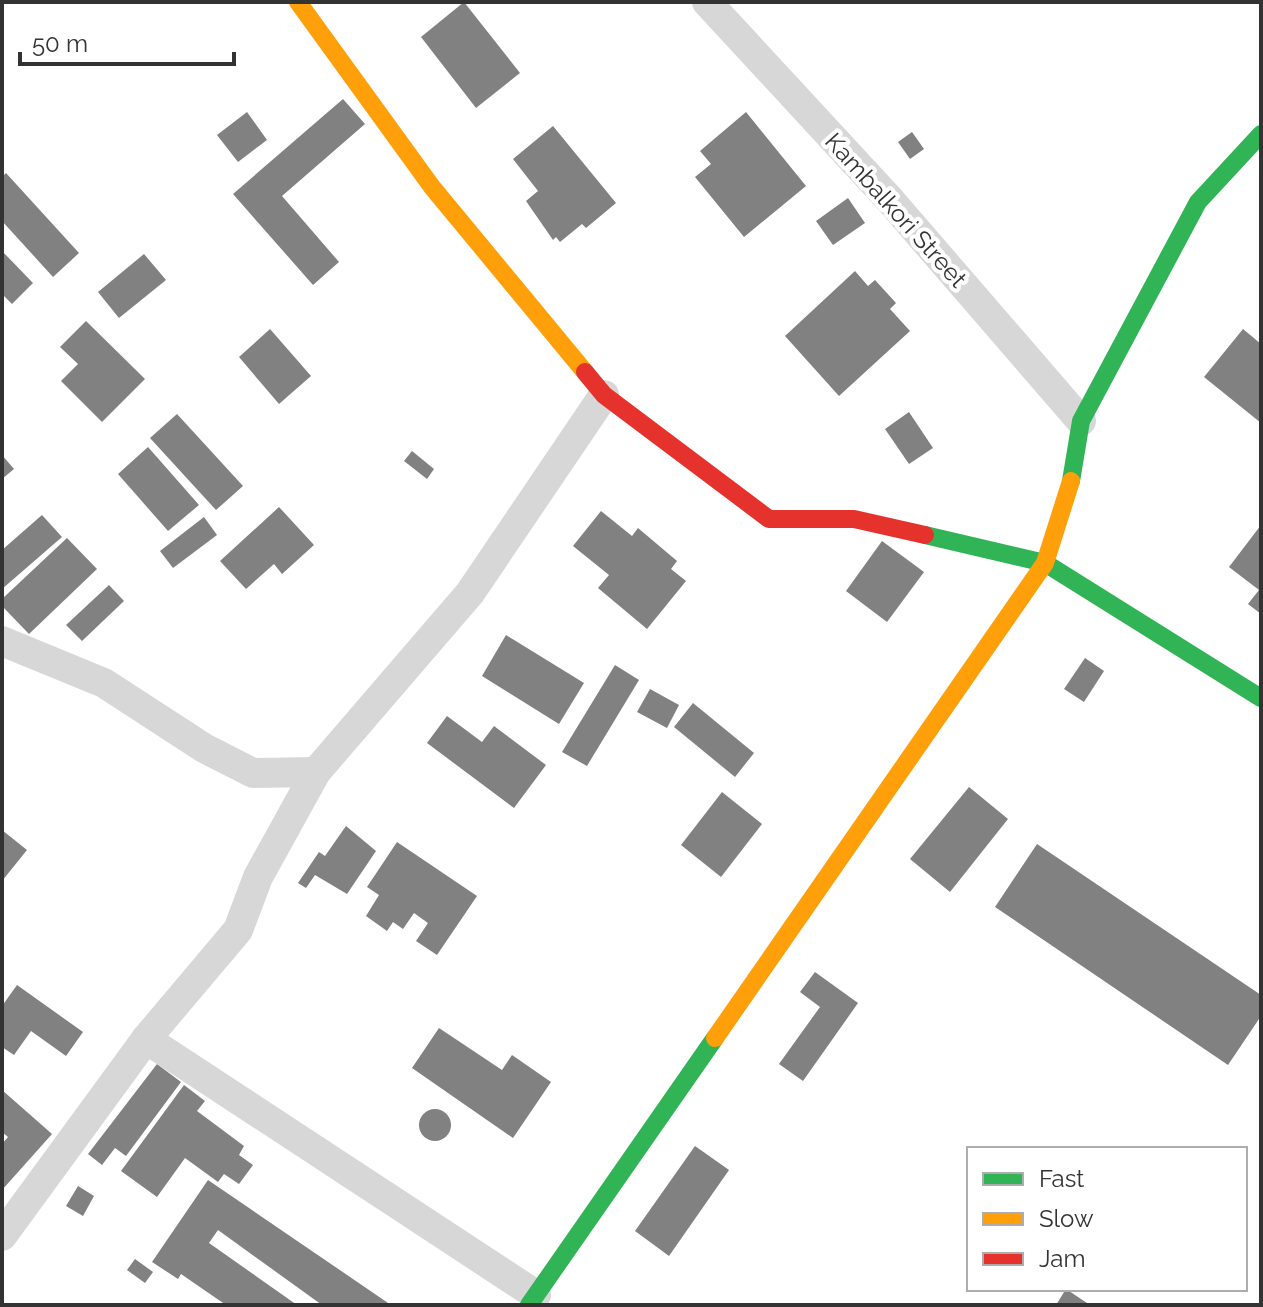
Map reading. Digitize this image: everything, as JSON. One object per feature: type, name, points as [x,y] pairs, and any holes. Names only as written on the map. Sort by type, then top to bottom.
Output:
[{"type":"street","points":[[298,2],[432,187],[604,395],[769,519],[854,519],[1045,563],[1261,698]]},
{"type":"street","name":"Kambalkori Street","points":[[707,2],[890,200],[1081,421]]},
{"type":"street","points":[[146,1039],[532,1300],[1045,563],[1070,489],[1081,421],[1198,202],[1261,134]]},
{"type":"street","points":[[2,1236],[146,1039],[238,930],[258,877],[316,772],[470,593],[604,395]]},
{"type":"street","points":[[2,641],[104,683],[204,748],[253,773],[316,772]]},
{"type":"building","points":[[464,2],[520,73],[476,108],[421,37]]},
{"type":"building","points":[[343,99],[365,124],[282,196],[339,262],[313,285],[233,194]]},
{"type":"building","points":[[247,112],[267,140],[238,162],[217,135]]},
{"type":"building","points":[[746,112],[806,186],[744,237],[695,177],[711,164],[700,151]]},
{"type":"building","points":[[553,126],[616,203],[586,228],[582,224],[560,242],[556,237],[553,240],[526,201],[538,191],[513,159]]},
{"type":"building","points":[[912,132],[924,149],[910,159],[898,142]]},
{"type":"building","points":[[6,173],[79,253],[53,277],[2,221],[2,177]]},
{"type":"building","points":[[848,198],[865,223],[833,245],[816,221]]},
{"type":"building","points":[[2,251],[33,283],[12,304],[2,294]]},
{"type":"building","points":[[144,254],[166,280],[119,318],[98,292]]},
{"type":"building","points":[[855,271],[868,286],[875,280],[896,303],[890,309],[910,331],[839,396],[785,336]]},
{"type":"building","points":[[86,321],[145,379],[102,422],[61,381],[78,364],[60,347]]},
{"type":"building","points":[[270,329],[311,376],[279,404],[239,357]]},
{"type":"building","points":[[1243,329],[1261,344],[1261,423],[1204,377]]},
{"type":"building","points":[[909,412],[933,448],[909,464],[885,429]]},
{"type":"building","points":[[177,414],[243,486],[216,510],[150,438]]},
{"type":"building","points":[[148,447],[199,505],[168,531],[118,474]]},
{"type":"building","points":[[412,451],[434,469],[427,479],[404,461]]},
{"type":"building","points":[[2,455],[14,469],[2,479]]},
{"type":"building","points":[[279,507],[314,545],[282,574],[274,564],[246,589],[220,561]]},
{"type":"building","points":[[601,511],[632,536],[638,528],[677,561],[671,569],[686,581],[647,629],[598,588],[609,575],[573,546]]},
{"type":"building","points":[[42,515],[62,537],[2,589],[2,550]]},
{"type":"building","points":[[204,517],[217,535],[173,568],[160,551]]},
{"type":"building","points":[[1261,525],[1261,614],[1248,604],[1259,590],[1229,567]]},
{"type":"building","points":[[67,538],[97,569],[29,634],[2,606],[2,599]]},
{"type":"building","points":[[882,541],[924,572],[887,622],[846,591]]},
{"type":"building","points":[[109,585],[124,601],[82,641],[66,625]]},
{"type":"building","points":[[506,635],[584,683],[559,724],[482,676]]},
{"type":"building","points":[[1085,658],[1104,671],[1084,702],[1064,689]]},
{"type":"building","points":[[615,665],[639,680],[587,766],[562,752]]},
{"type":"building","points":[[650,689],[679,705],[667,728],[637,712]]},
{"type":"building","points":[[693,703],[754,753],[735,777],[674,727]]},
{"type":"building","points":[[447,716],[482,742],[494,726],[546,765],[514,808],[427,743]]},
{"type":"building","points":[[969,787],[1008,819],[950,892],[910,859]]},
{"type":"building","points":[[722,792],[762,824],[721,877],[681,845]]},
{"type":"building","points":[[346,826],[376,851],[347,894],[315,875],[306,888],[298,883],[319,852],[325,856]]},
{"type":"building","points":[[2,830],[27,850],[2,881]]},
{"type":"building","points":[[397,842],[477,896],[437,955],[416,941],[428,923],[414,913],[403,929],[393,922],[387,931],[366,916],[379,895],[367,887]]},
{"type":"building","points":[[1037,844],[1261,995],[1261,1016],[1228,1065],[995,907]]},
{"type":"building","points":[[815,972],[858,1003],[803,1081],[779,1064],[820,1007],[800,992]]},
{"type":"building","points":[[17,985],[83,1032],[66,1056],[31,1031],[14,1055],[2,1047],[2,1006]]},
{"type":"building","points":[[439,1028],[502,1070],[512,1055],[551,1082],[513,1138],[412,1068]]},
{"type":"building","points":[[157,1064],[181,1082],[126,1156],[115,1148],[102,1165],[88,1154]]},
{"type":"building","points":[[184,1085],[205,1101],[197,1111],[244,1146],[239,1155],[253,1165],[239,1184],[224,1174],[218,1182],[185,1158],[157,1197],[121,1171]]},
{"type":"building","points":[[2,1090],[52,1134],[2,1190],[2,1144],[8,1137],[2,1132]]},
{"type":"building","points":[[435,1109],[446,1114],[451,1125],[446,1136],[435,1141],[424,1136],[419,1125],[424,1114]]},
{"type":"building","points":[[695,1146],[729,1170],[669,1256],[635,1231]]},
{"type":"building","points":[[208,1180],[391,1305],[322,1305],[218,1230],[209,1243],[297,1305],[226,1305],[181,1274],[178,1279],[152,1262]]},
{"type":"building","points":[[78,1186],[94,1196],[83,1216],[66,1206]]},
{"type":"building","points":[[135,1259],[153,1272],[145,1283],[127,1270]]},
{"type":"building","points":[[1065,1291],[1069,1291],[1090,1305],[1056,1305]]},
{"type":"traffic: fast","points":[[1071,481],[1081,421],[1198,202],[1261,134]]},
{"type":"traffic: fast","points":[[925,535],[1045,563],[1261,698]]},
{"type":"traffic: fast","points":[[529,1305],[715,1038]]},
{"type":"traffic: slow","points":[[298,2],[432,187],[585,372]]},
{"type":"traffic: slow","points":[[715,1038],[1045,563],[1071,481]]},
{"type":"traffic: jam","points":[[585,372],[604,395],[769,519],[854,519],[925,535]]}]
